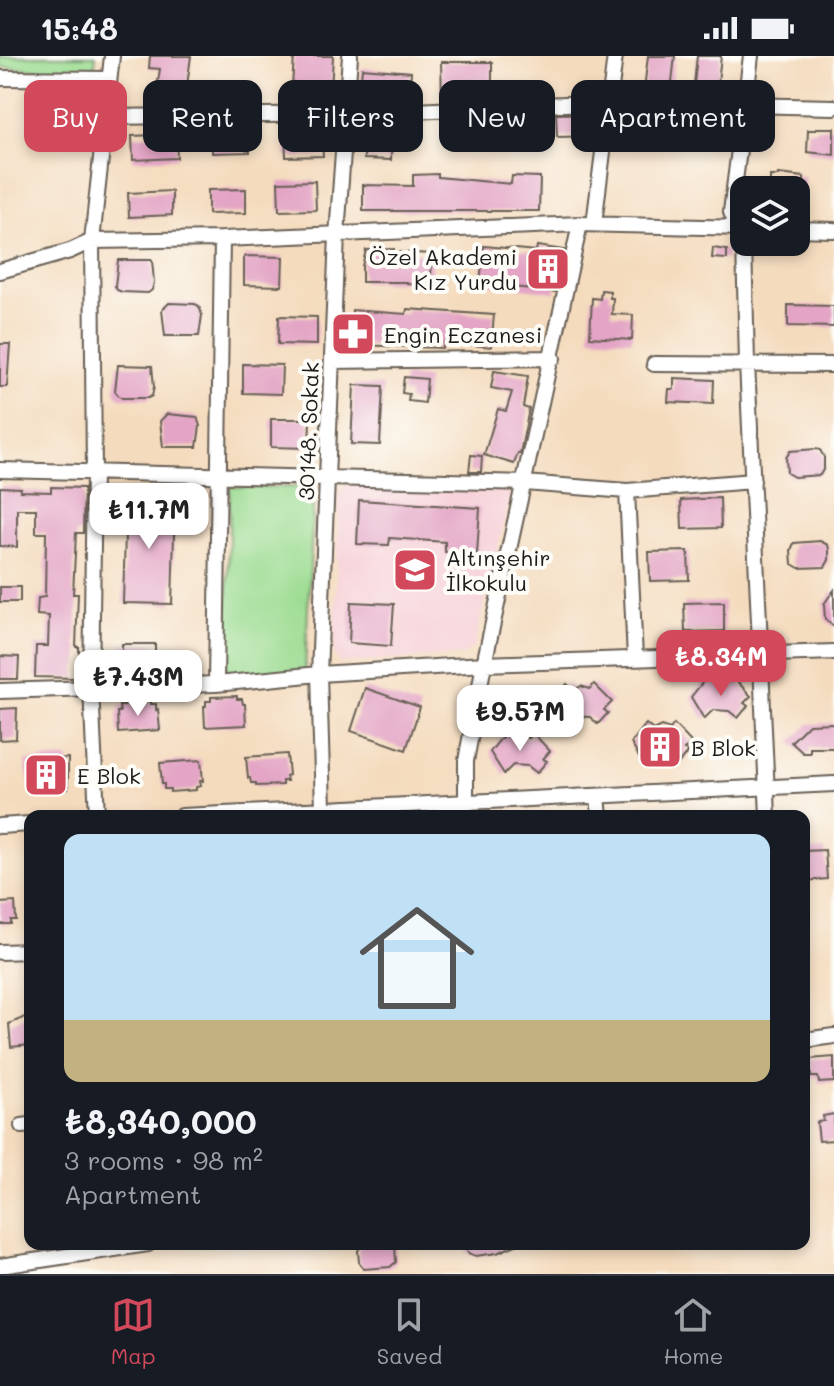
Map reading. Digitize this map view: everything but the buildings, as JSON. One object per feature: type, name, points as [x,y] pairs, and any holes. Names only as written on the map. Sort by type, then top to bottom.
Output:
[{"type":"street","points":[[0,78],[109,79],[112,56]]},
{"type":"street","name":"30148. Sokak","points":[[348,80],[350,56]]},
{"type":"street","points":[[612,80],[615,56]]},
{"type":"street","points":[[748,80],[751,56]]},
{"type":"street","points":[[423,110],[571,104]]},
{"type":"street","points":[[775,106],[834,107]]},
{"type":"street","points":[[127,117],[278,115]]},
{"type":"street","points":[[97,810],[91,687],[94,472],[92,241],[101,152]]},
{"type":"street","name":"30148. Sokak","points":[[331,810],[319,674],[343,152]]},
{"type":"street","points":[[465,809],[466,761],[484,664],[553,358],[587,224],[601,152]]},
{"type":"street","points":[[736,176],[739,152]]},
{"type":"street","points":[[0,271],[70,251],[92,241],[222,239],[587,224],[730,228]]},
{"type":"street","points":[[810,229],[834,230]]},
{"type":"street","points":[[216,684],[222,239]]},
{"type":"street","points":[[744,256],[768,810]]},
{"type":"street","points":[[332,361],[553,358]]},
{"type":"street","points":[[654,364],[834,365]]},
{"type":"street","points":[[0,470],[525,483],[627,491],[753,481]]},
{"type":"street","points":[[627,491],[635,658]]},
{"type":"street","points":[[0,691],[216,684],[484,664],[834,652]]},
{"type":"street","points":[[331,810],[465,809],[598,797],[834,784]]},
{"type":"street","points":[[598,797],[599,810]]},
{"type":"street","points":[[0,826],[24,824]]},
{"type":"street","points":[[0,952],[24,951]]},
{"type":"street","points":[[810,1039],[834,1036]]},
{"type":"street","points":[[0,1266],[98,1250]]},
{"type":"shaded area","name":"Altınşehir İlkokulu","points":[[345,485],[505,489],[511,494],[474,646],[464,655],[340,663],[334,654],[339,493]]},
{"type":"green space","points":[[0,56],[96,56],[94,71],[86,73],[0,67]]},
{"type":"green space","points":[[230,487],[314,487],[305,671],[226,676]]},
{"type":"place","name":"Özel Akademi Kız Yurdu","points":[[548,269]]},
{"type":"place","name":"Engin Eczanesi","points":[[353,334]]},
{"type":"place","name":"Altınşehir İlkokulu","points":[[415,570]]},
{"type":"place","name":"B Blok","points":[[660,747]]},
{"type":"place","name":"E Blok","points":[[46,775]]}]
